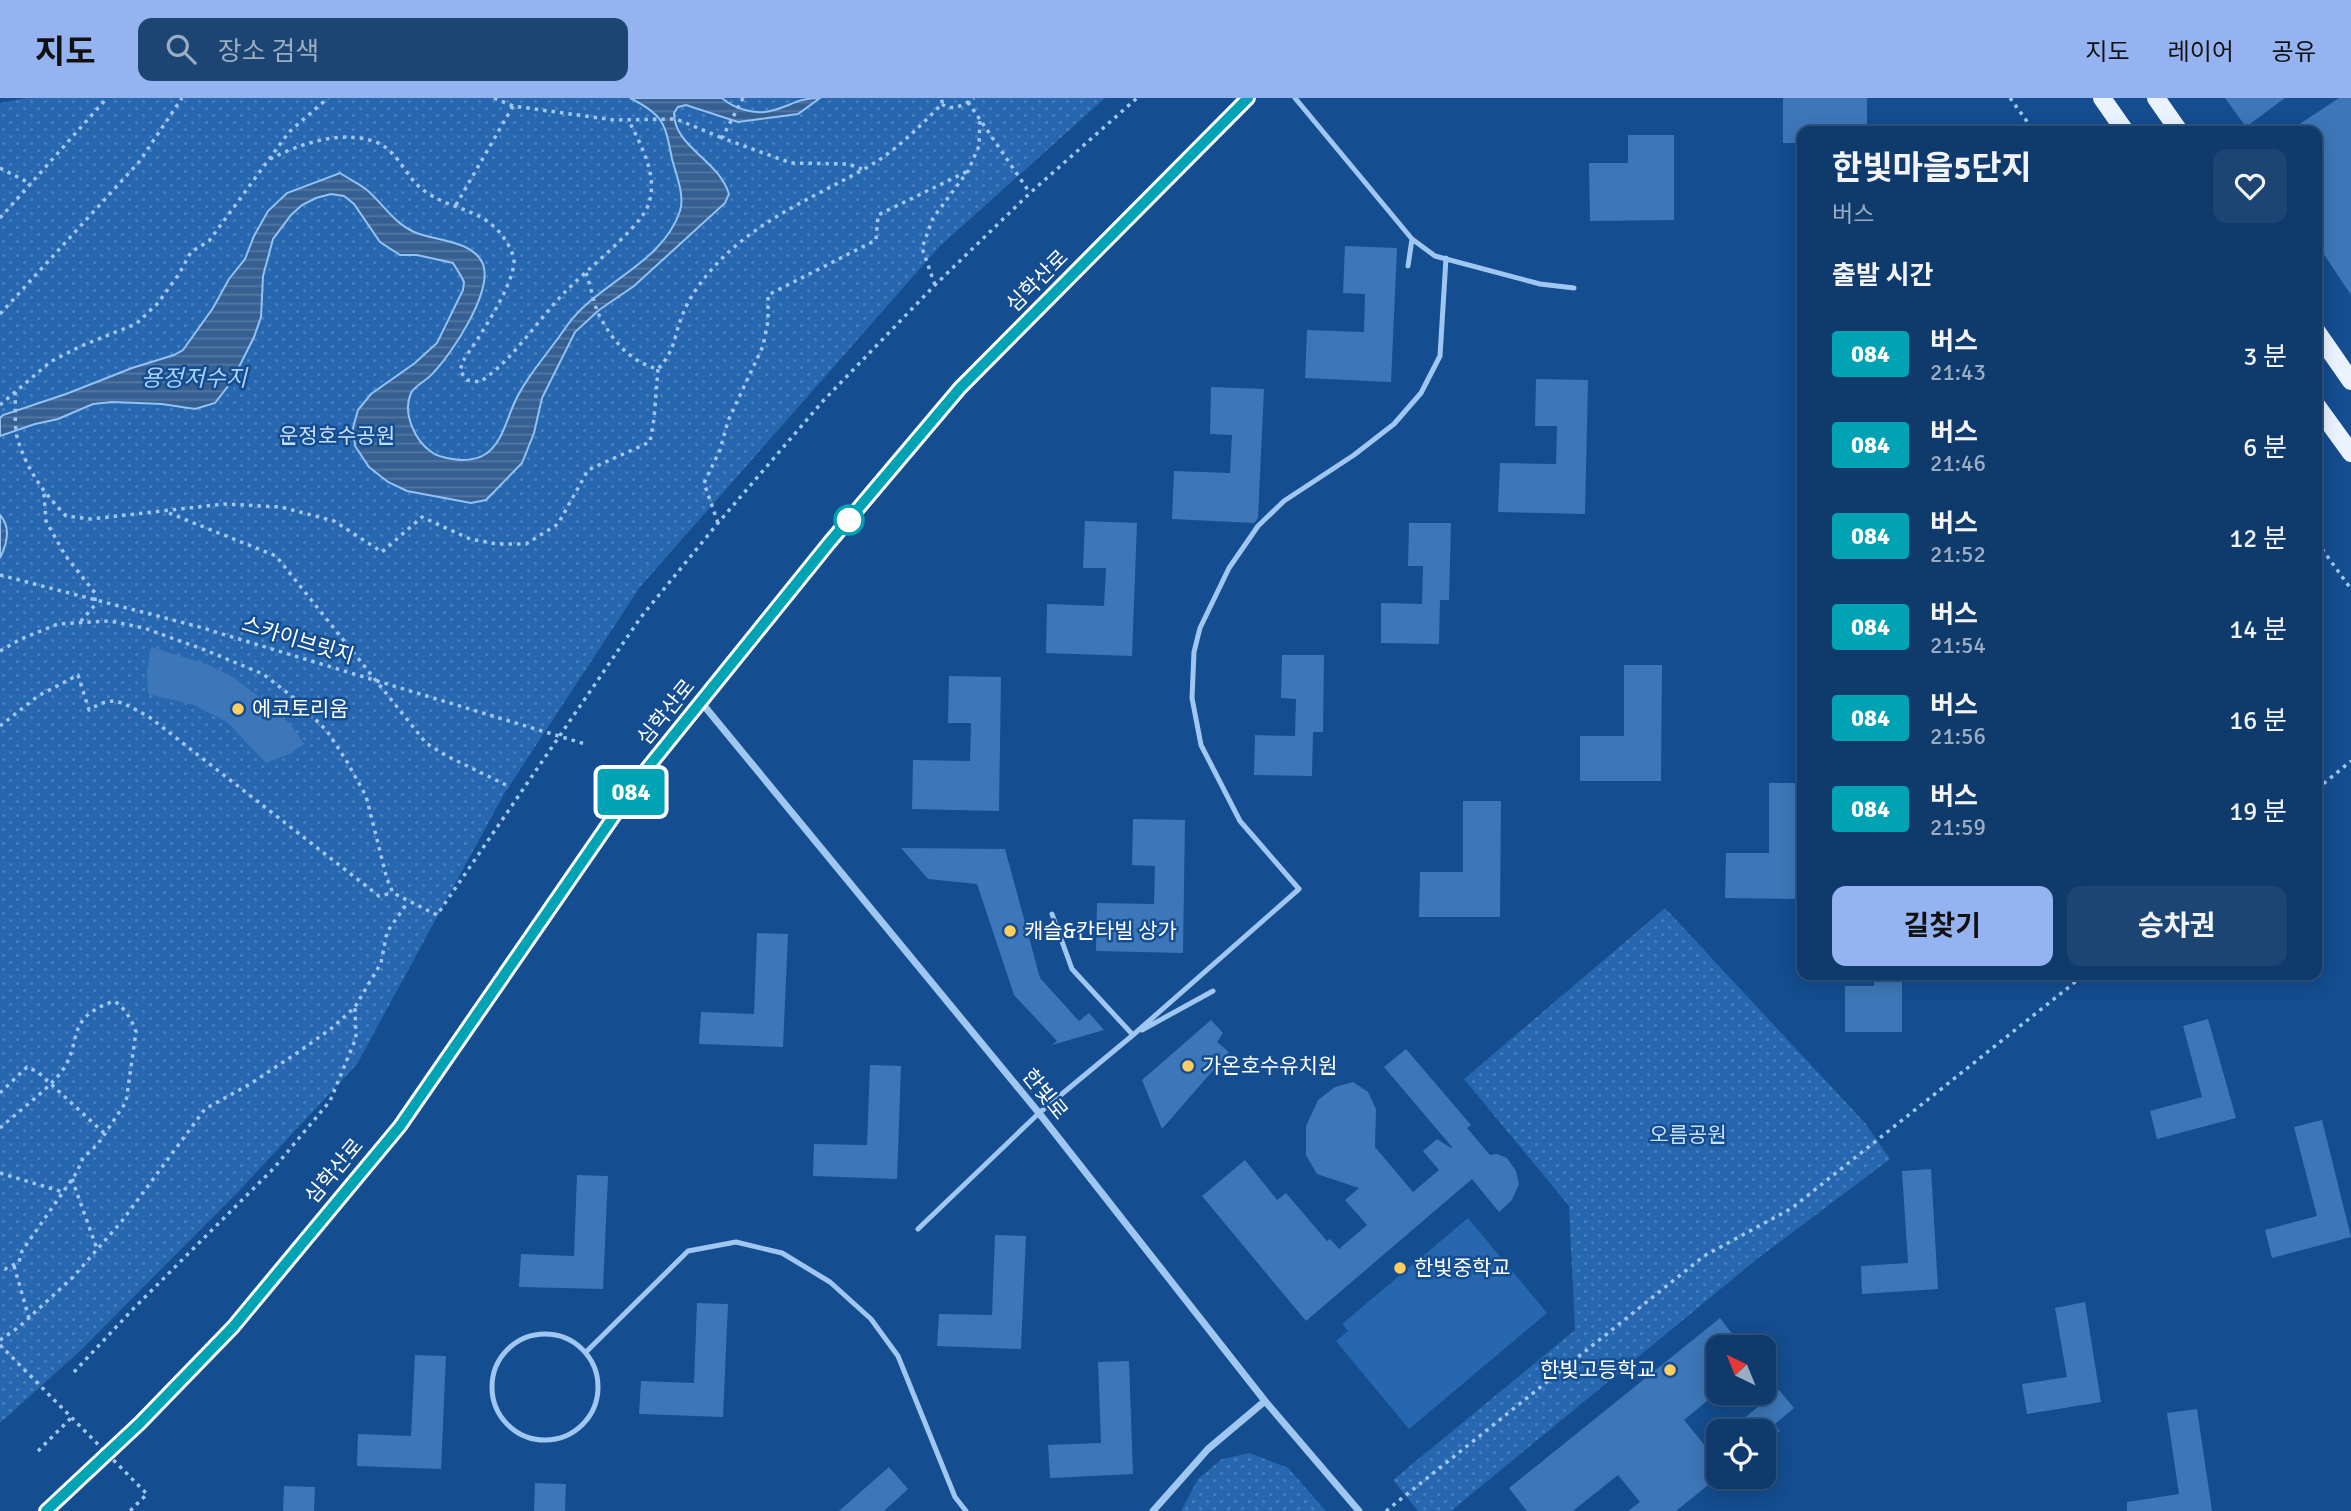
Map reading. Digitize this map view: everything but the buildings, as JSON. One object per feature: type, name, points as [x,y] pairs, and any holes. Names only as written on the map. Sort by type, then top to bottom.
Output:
[{"type":"main road","points":[[2102,98],[2122,126]]},
{"type":"main road","points":[[2156,98],[2176,126]]},
{"type":"main road","points":[[2322,339],[2351,382]]},
{"type":"main road","points":[[2322,413],[2351,453]]},
{"type":"street","name":"심학산로","points":[[46,1511],[140,1423],[233,1327],[400,1126],[645,771],[829,543],[960,388],[1248,98]]},
{"type":"street","name":"한빛로","points":[[701,702],[1039,1113],[1265,1401],[1359,1511]]},
{"type":"street","points":[[1153,1511],[1208,1449],[1265,1401]]},
{"type":"lane","points":[[1295,98],[1412,239],[1435,256],[1540,284],[1574,288]]},
{"type":"lane","points":[[1408,266],[1412,239]]},
{"type":"lane","points":[[919,1229],[1039,1113],[1299,890],[1240,821],[1201,745],[1192,698],[1194,652],[1200,628],[1229,568],[1258,526],[1284,501],[1394,424],[1421,393],[1440,356],[1446,258]]},
{"type":"lane","points":[[1052,914],[1072,969],[1133,1035]]},
{"type":"lane","points":[[1133,1035],[1213,991]]},
{"type":"lane","points":[[586,1352],[688,1251],[736,1242],[782,1253],[830,1282],[871,1319],[898,1356],[956,1497],[966,1511]]},
{"type":"lane","points":[[541,1334],[558,1335],[573,1341],[586,1352],[595,1367],[599,1383],[597,1400],[591,1415],[580,1428],[564,1437],[546,1441],[527,1438],[511,1429],[499,1414],[493,1397],[492,1378],[499,1361],[510,1346],[541,1334]]},
{"type":"path","points":[[1,217],[107,98]]},
{"type":"path","points":[[0,314],[139,162],[182,98]]},
{"type":"path","points":[[0,405],[50,362],[81,346],[136,324],[158,303],[179,274],[191,251],[209,241],[289,132],[328,98]]},
{"type":"path","points":[[494,98],[513,106],[629,121],[676,119],[791,163],[848,164],[863,170]]},
{"type":"path","points":[[722,138],[743,98]]},
{"type":"path","points":[[15,392],[17,435],[33,476],[66,516],[91,519],[224,504],[281,506],[334,520],[382,552],[422,517],[470,539],[498,544],[526,544],[558,524],[588,470],[650,442],[658,369],[675,344],[682,316],[710,270],[768,220],[863,170],[902,144],[942,104],[942,98]]},
{"type":"path","points":[[942,104],[954,108],[974,98]]},
{"type":"path","points":[[0,651],[58,624],[110,621],[144,628],[263,674],[327,731],[366,796],[387,879],[393,892],[437,915],[641,617],[718,523],[823,401],[935,285],[1030,193],[1137,98]]},
{"type":"path","points":[[2010,98],[2030,126]]},
{"type":"path","points":[[968,102],[1030,193]]},
{"type":"path","points":[[456,205],[513,106]]},
{"type":"path","points":[[935,285],[922,247],[933,218],[968,171],[979,146],[980,117]]},
{"type":"path","points":[[270,159],[324,139],[349,137],[373,141],[388,149],[424,191],[483,217],[498,229],[509,245],[514,261],[505,290],[463,361],[460,371],[467,380],[480,382],[495,372],[547,312],[630,230],[647,208],[650,174],[646,155],[629,121]]},
{"type":"path","points":[[0,168],[31,184]]},
{"type":"path","points":[[718,523],[704,482],[720,450],[728,421],[763,346],[768,321],[768,295],[876,240],[878,215],[968,171]]},
{"type":"path","points":[[586,272],[598,313],[628,355],[643,365],[658,369]]},
{"type":"path","points":[[44,492],[46,521],[65,555],[95,593],[95,605],[80,622]]},
{"type":"path","points":[[167,512],[276,556],[426,743],[508,786]]},
{"type":"path","points":[[2322,549],[2351,589]]},
{"type":"path","name":"스카이브릿지","points":[[0,575],[196,626],[585,744]]},
{"type":"path","points":[[0,726],[38,696],[78,676],[89,710],[103,701],[113,700],[148,716],[379,896],[393,892]]},
{"type":"path","points":[[2322,785],[2351,761]]},
{"type":"path","points":[[0,1340],[29,1318],[73,1277],[122,1221],[205,1110],[297,1053],[332,1028],[355,1007],[381,963],[387,932],[408,902]]},
{"type":"path","points":[[1387,1511],[1704,1256],[1792,1208],[2078,980]]},
{"type":"path","points":[[0,1128],[58,1076],[72,1051],[76,1027],[88,1014],[114,1001],[122,1007],[136,1032],[126,1102],[98,1144],[83,1157],[63,1192],[22,1251],[19,1262],[5,1269],[0,1267]]},
{"type":"path","points":[[74,1372],[274,1168],[330,1101],[356,1038],[355,1007]]},
{"type":"path","points":[[0,1093],[27,1066],[38,1072],[105,1134]]},
{"type":"path","points":[[0,1173],[63,1192]]},
{"type":"path","points":[[72,1178],[97,1250]]},
{"type":"path","points":[[14,1266],[29,1318]]},
{"type":"path","points":[[0,1345],[148,1494],[130,1511]]},
{"type":"path","points":[[38,1451],[71,1418]]},
{"type":"green space","name":"운정호수공원","points":[[25,98],[1105,98],[939,247],[640,587],[504,794],[357,1064],[239,1191],[79,1352],[0,1423],[0,103]]},
{"type":"green space","name":"오름공원","points":[[1665,908],[1865,1123],[1890,1159],[1757,1259],[1451,1511],[1418,1511],[1393,1480],[1575,1330],[1569,1206],[1464,1079]]},
{"type":"green space","points":[[1468,1218],[1547,1313],[1409,1429],[1336,1341],[1348,1331],[1342,1324]]},
{"type":"green space","points":[[1250,1453],[1288,1468],[1326,1511],[1181,1511],[1198,1479],[1222,1459]]},
{"type":"water","name":"용정저수지","points":[[630,98],[722,98],[738,108],[764,112],[805,99],[820,98],[798,114],[738,122],[686,105],[678,107],[674,113],[676,125],[681,135],[716,171],[723,182],[729,194],[725,203],[634,286],[599,310],[575,332],[542,398],[534,433],[522,463],[486,500],[471,503],[407,491],[388,482],[369,467],[355,446],[353,428],[358,410],[371,394],[415,363],[437,343],[463,290],[464,282],[453,263],[417,255],[400,255],[380,242],[354,204],[344,196],[331,194],[302,205],[273,239],[263,276],[261,317],[254,337],[232,381],[215,403],[195,409],[162,404],[93,404],[58,419],[0,436],[0,418],[3,415],[183,350],[245,259],[268,211],[287,193],[340,173],[367,190],[407,228],[471,250],[483,264],[485,276],[482,290],[469,321],[442,363],[413,390],[408,409],[416,434],[435,454],[461,460],[484,455],[499,439],[524,386],[566,327],[594,298],[659,246],[680,211],[681,192],[665,128],[656,115]]},
{"type":"water","points":[[0,515],[6,525],[7,536],[0,558]]},
{"type":"bus line","name":"084","points":[[46,1511],[140,1423],[233,1327],[400,1126],[645,771],[829,543],[960,388],[1248,98]]},
{"type":"place","name":"에코토리움","points":[[238,709]]},
{"type":"place","name":"캐슬&칸타빌 상가","points":[[1010,931]]},
{"type":"place","name":"가온호수유치원","points":[[1188,1066]]},
{"type":"place","name":"한빛중학교","points":[[1400,1268]]},
{"type":"place","name":"한빛고등학교","points":[[1670,1370]]}]
